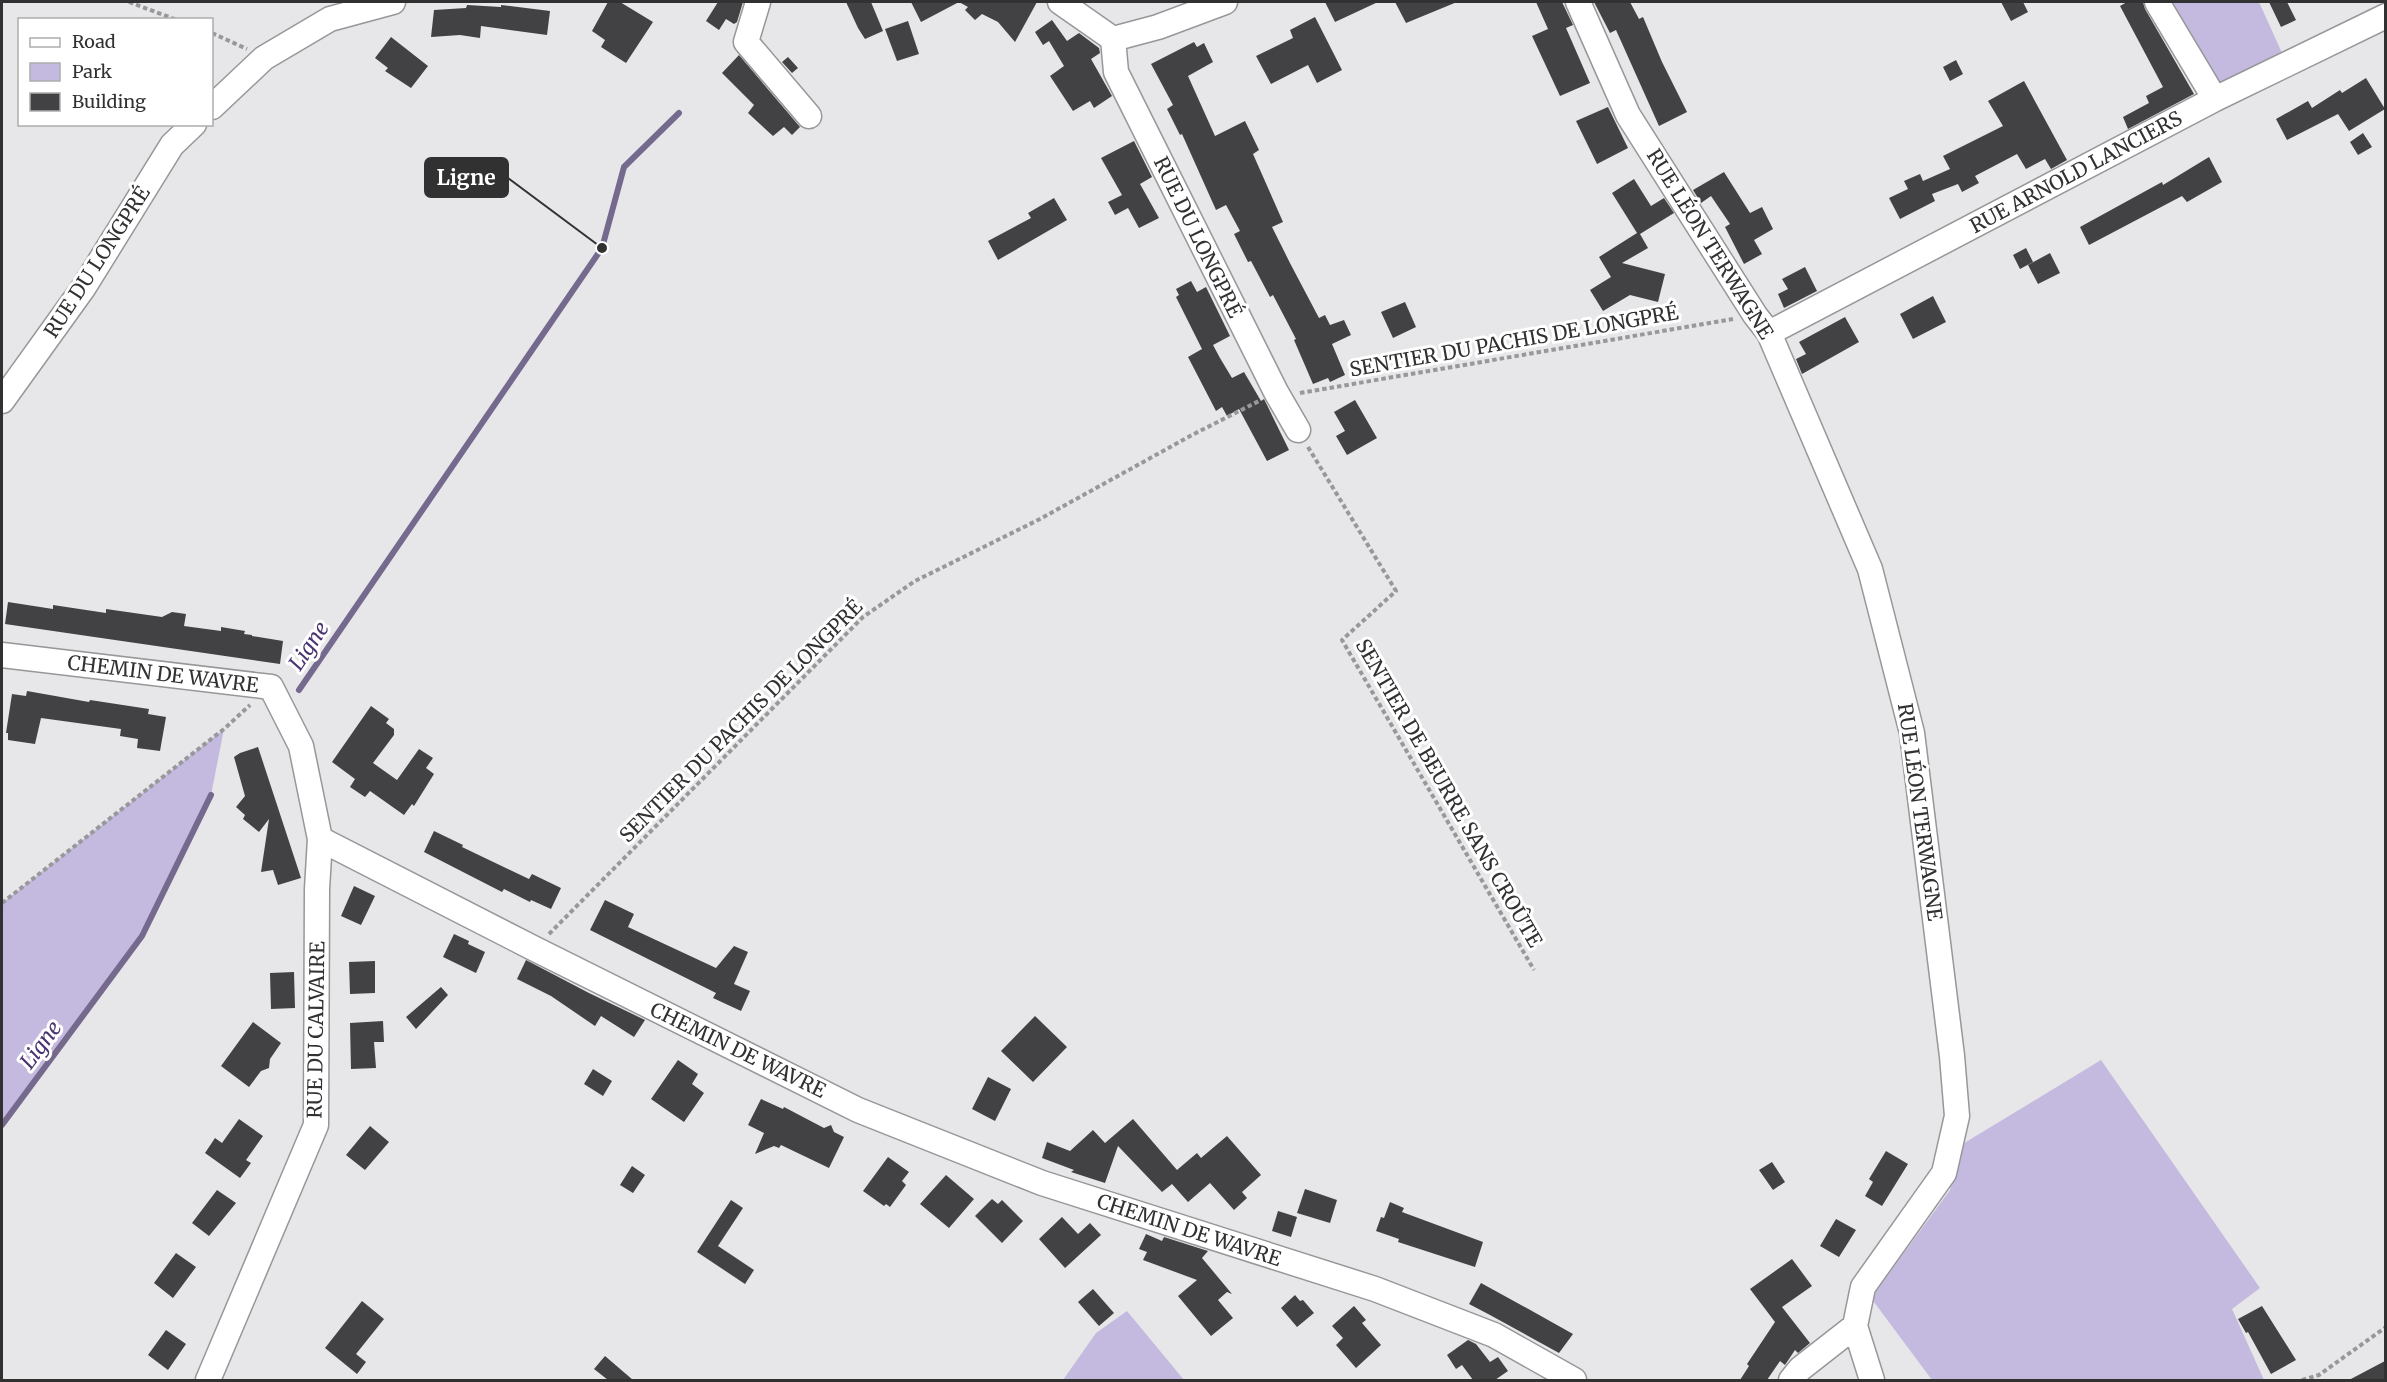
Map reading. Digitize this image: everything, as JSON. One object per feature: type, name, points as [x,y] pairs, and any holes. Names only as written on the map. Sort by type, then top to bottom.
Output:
[{"type":"street","points":[[213,106],[264,58],[330,19],[393,2]]},
{"type":"street","points":[[758,2],[746,42],[808,116]]},
{"type":"street","points":[[1060,2],[1113,39],[1158,27],[1225,2]]},
{"type":"street","name":"RUE LÉON TERWAGNE","points":[[1578,2],[1628,115],[1762,324],[1870,569],[1912,733],[1957,1116],[1944,1173],[1863,1287],[1855,1326],[1872,1380]]},
{"type":"street","points":[[2157,2],[2215,99]]},
{"type":"street","name":"RUE ARNOLD LANCIERS","points":[[1762,324],[2385,16]]},
{"type":"street","name":"RUE DU LONGPRÉ","points":[[1113,39],[1116,72],[1277,394],[1298,430]]},
{"type":"street","name":"RUE DU LONGPRÉ","points":[[2,401],[84,287],[172,145],[192,126]]},
{"type":"street","name":"CHEMIN DE WAVRE","points":[[2,655],[271,687],[302,746],[320,838],[535,949],[858,1110],[1042,1183],[1375,1289],[1494,1335],[1575,1380]]},
{"type":"street","name":"RUE DU CALVAIRE","points":[[208,1380],[316,1125],[316,889],[320,838]]},
{"type":"street","points":[[1791,1380],[1800,1369],[1855,1326]]},
{"type":"path","points":[[129,2],[172,18]]},
{"type":"path","points":[[213,33],[264,58]]},
{"type":"path","name":"SENTIER DU PACHIS DE LONGPRÉ","points":[[535,949],[862,617],[915,581],[1040,519],[1191,435],[1277,394],[1762,324]]},
{"type":"path","name":"SENTIER DE BEURRE SANS CROÛTE","points":[[1298,430],[1396,591],[1342,640],[1534,969]]},
{"type":"path","points":[[2,903],[224,729],[271,687]]},
{"type":"path","points":[[2302,1380],[2319,1375],[2385,1327]]},
{"type":"green space","points":[[2169,2],[2259,2],[2282,53],[2218,86]]},
{"type":"green space","points":[[224,729],[211,795],[142,936],[2,1125],[2,903]]},
{"type":"green space","points":[[2101,1060],[2260,1288],[2232,1309],[2264,1380],[1932,1380],[1871,1298],[1950,1190],[1961,1145]]},
{"type":"green space","points":[[1127,1311],[1184,1380],[1063,1380],[1096,1333]]},
{"type":"building","points":[[608,2],[620,2],[653,22],[626,63],[601,47],[605,40],[592,31]]},
{"type":"building","points":[[718,2],[743,2],[737,22],[734,24],[726,19],[719,30],[706,21]]},
{"type":"building","points":[[846,2],[871,2],[883,31],[865,39]]},
{"type":"building","points":[[911,2],[959,2],[921,22]]},
{"type":"building","points":[[959,2],[1037,2],[1015,42],[998,22],[982,14],[975,20],[965,10],[968,7]]},
{"type":"building","points":[[1325,2],[1378,2],[1335,22]]},
{"type":"building","points":[[1395,2],[1457,2],[1406,23]]},
{"type":"building","points":[[1536,2],[1562,2],[1573,25],[1566,28],[1590,83],[1560,96],[1532,36],[1548,29]]},
{"type":"building","points":[[1594,2],[1630,2],[1639,19],[1643,17],[1687,112],[1659,126],[1616,30],[1610,33]]},
{"type":"building","points":[[2001,2],[2023,2],[2028,12],[2011,21]]},
{"type":"building","points":[[2127,2],[2143,2],[2194,94],[2128,129],[2123,117],[2149,103],[2146,96],[2163,87],[2120,6]]},
{"type":"building","points":[[2269,2],[2287,2],[2296,20],[2281,27]]},
{"type":"building","points":[[467,5],[501,7],[501,5],[550,11],[547,35],[481,26],[480,38],[460,35],[431,37],[434,10],[466,8]]},
{"type":"building","points":[[1315,17],[1342,70],[1317,83],[1308,65],[1271,84],[1256,56],[1293,38],[1290,30]]},
{"type":"building","points":[[1052,20],[1067,41],[1079,33],[1099,48],[1100,53],[1091,59],[1112,96],[1094,108],[1090,101],[1073,111],[1050,76],[1064,66],[1049,41],[1043,45],[1035,32]]},
{"type":"building","points":[[908,21],[919,54],[897,61],[885,29]]},
{"type":"building","points":[[391,37],[428,66],[411,88],[385,71],[388,68],[375,58]]},
{"type":"building","points":[[1194,42],[1197,47],[1204,43],[1213,62],[1188,76],[1215,136],[1245,121],[1259,150],[1253,154],[1283,222],[1272,227],[1319,318],[1325,315],[1330,325],[1344,320],[1351,335],[1332,344],[1345,375],[1330,382],[1328,378],[1313,384],[1294,340],[1296,339],[1273,295],[1270,297],[1234,234],[1240,231],[1226,205],[1216,210],[1182,134],[1180,135],[1167,109],[1173,105],[1151,64]]},
{"type":"building","points":[[739,55],[800,127],[792,135],[784,127],[773,136],[748,113],[754,105],[722,73]]},
{"type":"building","points":[[788,57],[798,68],[792,73],[782,62]]},
{"type":"building","points":[[1956,60],[1963,74],[1950,81],[1943,67]]},
{"type":"building","points":[[2366,78],[2385,109],[2349,131],[2338,114],[2287,140],[2276,119],[2308,101],[2312,108],[2340,90],[2342,93]]},
{"type":"building","points":[[2024,81],[2067,160],[2051,169],[2045,159],[2026,169],[2017,154],[1975,176],[1979,183],[1962,192],[1958,184],[1932,194],[1935,201],[1900,219],[1889,198],[1908,189],[1904,181],[1920,174],[1923,181],[1950,169],[1943,156],[2003,126],[1988,101]]},
{"type":"building","points":[[1608,107],[1628,148],[1597,164],[1576,121]]},
{"type":"building","points":[[2363,133],[2372,147],[2358,155],[2350,142]]},
{"type":"building","points":[[1134,141],[1152,177],[1140,184],[1159,218],[1139,228],[1128,208],[1115,215],[1108,202],[1122,195],[1101,158]]},
{"type":"building","points":[[2209,157],[2222,182],[2187,202],[2182,196],[2089,245],[2080,227],[2162,182],[2163,185]]},
{"type":"building","points":[[1724,172],[1750,213],[1762,207],[1773,229],[1754,240],[1762,254],[1744,264],[1725,227],[1730,224],[1711,196],[1701,203],[1693,190]]},
{"type":"building","points":[[1634,179],[1651,206],[1664,198],[1674,213],[1640,234],[1648,248],[1622,263],[1665,274],[1658,302],[1630,295],[1603,311],[1590,290],[1611,277],[1599,257],[1637,233],[1612,193]]},
{"type":"building","points":[[1054,198],[1067,220],[998,260],[988,241],[1031,218],[1028,213]]},
{"type":"building","points":[[2026,248],[2033,262],[2020,269],[2013,255]]},
{"type":"building","points":[[2050,253],[2060,273],[2038,284],[2028,265]]},
{"type":"building","points":[[1805,267],[1817,291],[1784,308],[1778,294],[1788,289],[1782,279]]},
{"type":"building","points":[[1191,281],[1197,292],[1206,287],[1230,336],[1213,345],[1220,358],[1232,378],[1244,372],[1261,401],[1264,399],[1289,450],[1267,461],[1239,409],[1227,416],[1222,407],[1216,411],[1188,357],[1202,349],[1176,297],[1179,295],[1176,289]]},
{"type":"building","points":[[1933,296],[1946,322],[1913,339],[1900,314]]},
{"type":"building","points":[[1405,302],[1416,327],[1393,338],[1381,312]]},
{"type":"building","points":[[1845,317],[1859,342],[1802,374],[1796,359],[1806,354],[1799,342]]},
{"type":"building","points":[[1355,400],[1377,438],[1347,455],[1336,436],[1345,431],[1334,412]]},
{"type":"building","points":[[8,602],[53,609],[53,605],[106,613],[106,609],[162,617],[172,612],[186,614],[184,626],[221,631],[221,627],[245,631],[244,634],[252,636],[283,641],[280,664],[5,624]]},
{"type":"building","points":[[27,691],[89,702],[90,700],[149,709],[148,714],[166,717],[160,751],[137,748],[138,739],[120,736],[121,729],[41,718],[35,744],[8,740],[8,733],[6,733],[12,694],[26,696]]},
{"type":"building","points":[[371,706],[389,719],[386,723],[394,729],[394,735],[373,763],[397,780],[419,749],[433,758],[426,768],[434,774],[414,806],[412,804],[404,815],[370,791],[365,797],[350,787],[355,779],[332,762]]},
{"type":"building","points":[[258,747],[301,878],[278,885],[273,870],[261,872],[269,819],[259,832],[243,819],[245,815],[236,807],[245,796],[234,757]]},
{"type":"building","points":[[434,831],[529,879],[532,874],[561,888],[551,909],[504,889],[502,892],[424,852]]},
{"type":"building","points":[[354,886],[375,896],[361,925],[341,916]]},
{"type":"building","points":[[605,900],[634,914],[628,927],[716,968],[734,946],[748,952],[734,984],[750,991],[741,1011],[713,998],[716,993],[590,930]]},
{"type":"building","points":[[454,934],[485,952],[476,973],[443,957]]},
{"type":"building","points":[[526,960],[645,1020],[634,1037],[601,1016],[595,1026],[551,996],[517,979]]},
{"type":"building","points":[[375,961],[375,993],[350,994],[349,962]]},
{"type":"building","points":[[294,972],[295,1008],[271,1009],[270,973]]},
{"type":"building","points":[[441,987],[448,995],[416,1029],[406,1017]]},
{"type":"building","points":[[1035,1016],[1067,1047],[1033,1082],[1001,1051]]},
{"type":"building","points":[[383,1021],[384,1042],[374,1042],[376,1068],[351,1069],[350,1023]]},
{"type":"building","points":[[253,1022],[281,1043],[270,1059],[269,1068],[261,1071],[249,1087],[221,1066]]},
{"type":"building","points":[[678,1060],[698,1074],[692,1084],[704,1093],[684,1122],[651,1099]]},
{"type":"building","points":[[593,1069],[612,1081],[603,1096],[584,1084]]},
{"type":"building","points":[[988,1077],[1011,1089],[995,1121],[972,1109]]},
{"type":"building","points":[[761,1099],[783,1109],[784,1107],[824,1128],[831,1125],[834,1132],[844,1137],[829,1168],[781,1145],[779,1148],[774,1146],[755,1154],[764,1133],[748,1125]]},
{"type":"building","points":[[239,1119],[263,1136],[246,1160],[251,1163],[240,1178],[205,1153],[215,1138],[222,1143]]},
{"type":"building","points":[[1133,1119],[1177,1170],[1197,1153],[1201,1158],[1227,1136],[1261,1175],[1242,1192],[1247,1198],[1234,1210],[1210,1183],[1188,1202],[1172,1184],[1162,1192],[1118,1146],[1105,1183],[1071,1172],[1074,1170],[1042,1158],[1047,1142],[1070,1151],[1093,1130],[1105,1143]]},
{"type":"building","points":[[370,1126],[389,1142],[365,1170],[346,1155]]},
{"type":"building","points":[[1886,1151],[1908,1164],[1882,1206],[1865,1196],[1873,1182],[1869,1179]]},
{"type":"building","points":[[888,1157],[909,1172],[902,1181],[906,1185],[890,1207],[886,1204],[884,1206],[863,1191]]},
{"type":"building","points":[[1772,1162],[1785,1182],[1773,1190],[1759,1170]]},
{"type":"building","points":[[632,1166],[645,1175],[633,1193],[620,1185]]},
{"type":"building","points":[[946,1175],[974,1199],[949,1228],[920,1204]]},
{"type":"building","points":[[1305,1189],[1337,1200],[1330,1223],[1297,1213]]},
{"type":"building","points":[[217,1190],[236,1203],[209,1236],[192,1223]]},
{"type":"building","points":[[992,1199],[998,1204],[1002,1200],[1023,1221],[1002,1243],[975,1216]]},
{"type":"building","points":[[731,1200],[743,1208],[718,1246],[754,1270],[745,1284],[697,1252]]},
{"type":"building","points":[[1390,1202],[1404,1208],[1402,1212],[1483,1242],[1475,1267],[1398,1242],[1399,1239],[1376,1231]]},
{"type":"building","points":[[1278,1211],[1297,1217],[1291,1237],[1272,1231]]},
{"type":"building","points":[[1062,1217],[1078,1234],[1090,1223],[1101,1235],[1065,1268],[1039,1239]]},
{"type":"building","points":[[1836,1219],[1856,1230],[1839,1257],[1820,1246]]},
{"type":"building","points":[[1146,1234],[1162,1241],[1164,1237],[1208,1251],[1202,1258],[1232,1294],[1227,1292],[1218,1300],[1233,1318],[1211,1336],[1178,1296],[1197,1280],[1143,1260],[1147,1252],[1139,1249]]},
{"type":"building","points":[[176,1253],[196,1267],[173,1298],[154,1283]]},
{"type":"building","points":[[1792,1259],[1812,1286],[1782,1307],[1810,1343],[1798,1353],[1795,1350],[1785,1365],[1780,1361],[1767,1380],[1740,1380],[1749,1366],[1747,1364],[1775,1322],[1750,1289]]},
{"type":"building","points":[[1481,1283],[1573,1334],[1559,1353],[1469,1304]]},
{"type":"building","points":[[1093,1289],[1114,1313],[1099,1326],[1078,1302]]},
{"type":"building","points":[[1295,1295],[1300,1301],[1303,1300],[1314,1313],[1297,1327],[1281,1308]]},
{"type":"building","points":[[362,1301],[384,1319],[356,1354],[366,1362],[357,1374],[325,1348]]},
{"type":"building","points":[[1354,1306],[1366,1320],[1362,1323],[1381,1345],[1356,1368],[1336,1345],[1343,1338],[1332,1326]]},
{"type":"building","points":[[2262,1306],[2296,1360],[2271,1374],[2248,1332],[2246,1333],[2238,1319]]},
{"type":"building","points":[[166,1330],[186,1344],[168,1370],[148,1355]]},
{"type":"building","points":[[1468,1340],[1476,1344],[1490,1362],[1498,1357],[1508,1371],[1495,1380],[1473,1380],[1462,1365],[1456,1369],[1447,1355]]},
{"type":"building","points":[[605,1356],[633,1380],[608,1380],[594,1369]]},
{"type":"building","points":[[2385,1361],[2385,1380],[2349,1380]]},
{"type":"waterway","name":"Ligne","points":[[299,690],[602,248],[624,167],[679,113]]},
{"type":"waterway","name":"Ligne","points":[[2,1125],[142,936],[211,795]]},
{"type":"place","name":"Ligne","points":[[602,248]]}]
